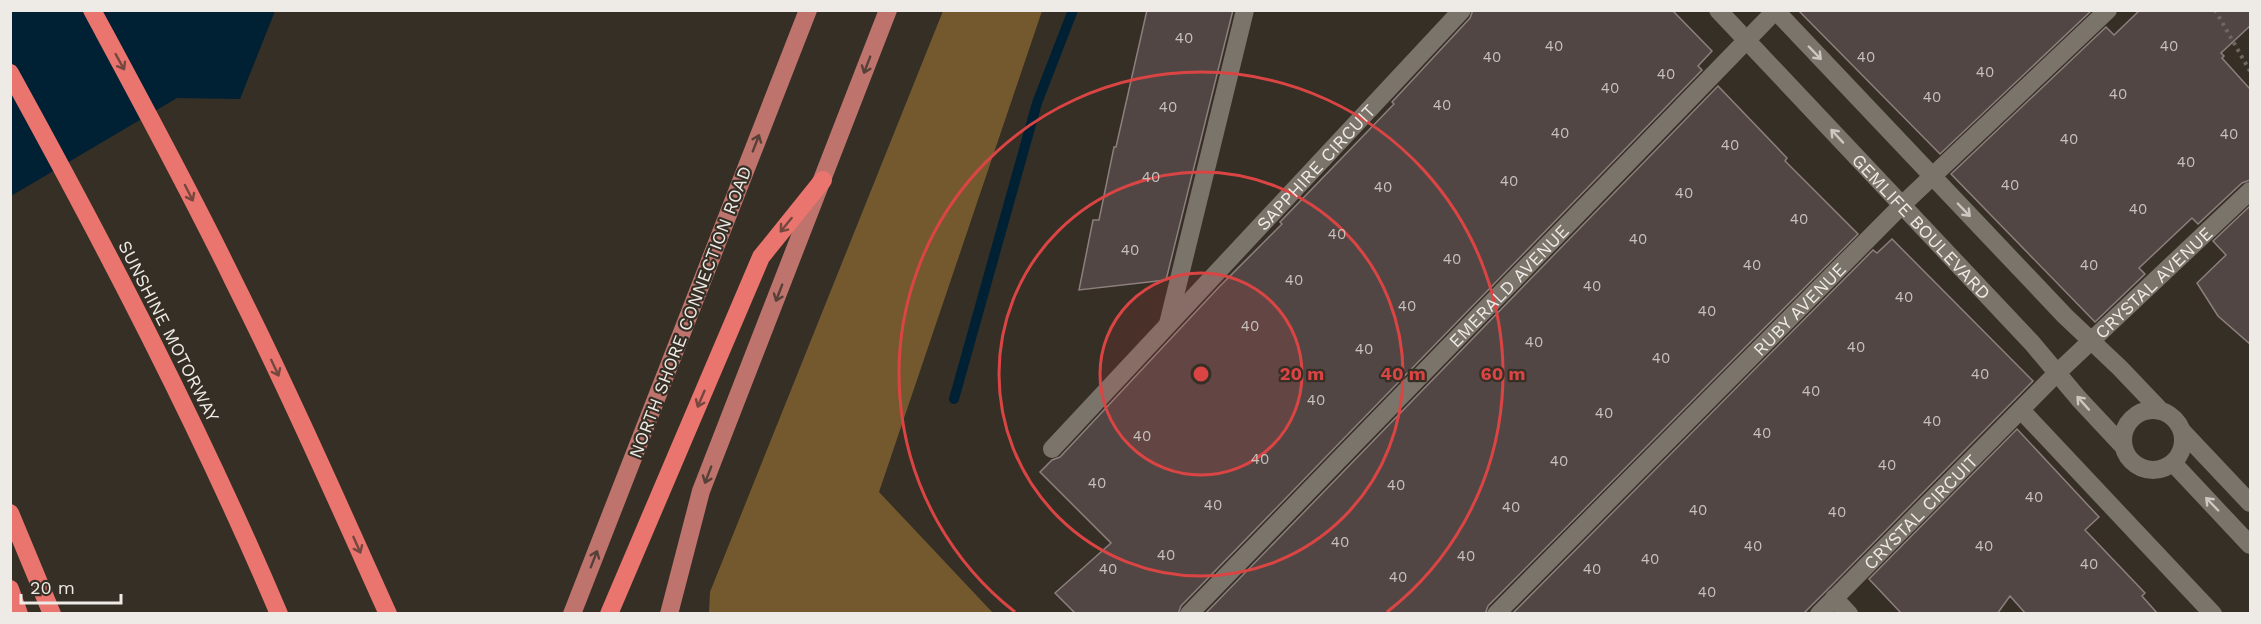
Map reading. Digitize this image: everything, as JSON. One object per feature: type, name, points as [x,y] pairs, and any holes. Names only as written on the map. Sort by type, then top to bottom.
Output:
[{"type":"highway","points":[[92,10],[163,140],[236,284],[388,614]]},
{"type":"highway","name":"SUNSHINE MOTORWAY","points":[[10,73],[125,288],[195,429],[279,614]]},
{"type":"highway","points":[[609,614],[760,257],[823,180]]},
{"type":"highway","points":[[10,513],[52,614]]},
{"type":"highway","points":[[10,589],[19,614]]},
{"type":"main road","name":"NORTH SHORE CONNECTION ROAD","points":[[572,614],[808,10]]},
{"type":"main road","points":[[669,614],[701,491],[888,10]]},
{"type":"street","name":"SAPPHIRE CIRCUIT","points":[[1168,326],[1245,10]]},
{"type":"street","name":"SAPPHIRE CIRCUIT","points":[[1052,449],[1462,10]]},
{"type":"street","name":"GEMLIFE BOULEVARD","points":[[1718,10],[2032,343],[2123,446]]},
{"type":"street","name":"RUBY AVENUE","points":[[1497,614],[1902,206],[2108,10]]},
{"type":"street","name":"EMERALD AVENUE","points":[[1189,614],[1775,11]]},
{"type":"street","points":[[1775,11],[2065,316],[2120,368],[2160,411]]},
{"type":"street","name":"CRYSTAL AVENUE","points":[[2057,373],[2250,191]]},
{"type":"street","name":"CRYSTAL CIRCUIT","points":[[1819,614],[2057,373]]},
{"type":"street","points":[[2021,410],[2213,614]]},
{"type":"street","points":[[2182,431],[2182,451],[2173,463],[2161,470],[2150,471],[2132,463],[2123,446],[2126,426],[2140,412],[2150,410],[2170,414],[2182,431],[2250,503]]},
{"type":"street","points":[[2173,463],[2250,545]]},
{"type":"street","points":[[1834,598],[1849,614]]},
{"type":"path","points":[[2215,10],[2250,71]]},
{"type":"shaded area","points":[[943,11],[1042,11],[879,492],[993,613],[709,613],[710,592]]},
{"type":"water","points":[[11,11],[275,11],[240,99],[177,98],[11,196]]},
{"type":"building","points":[[1147,10],[1233,10],[1166,280],[1079,290],[1093,220],[1099,220]]},
{"type":"building","points":[[1473,10],[1672,10],[1712,51],[1698,66],[1702,70],[1181,606],[1178,614],[1076,614],[1055,593],[1111,543],[1040,472],[1052,460],[1060,457],[1219,287],[1282,224],[1280,222],[1394,104],[1392,102],[1470,18]]},
{"type":"building","points":[[1798,10],[2090,10],[2091,11],[1940,154]]},
{"type":"building","points":[[2140,10],[2250,10],[2250,26],[2221,53],[2224,56],[2222,58],[2250,89],[2250,180],[2242,183],[2198,224],[2192,218],[2139,268],[2145,274],[2095,322],[1951,174],[2106,27],[2114,35]]},
{"type":"building","points":[[1718,86],[1787,158],[1785,161],[1858,234],[1488,606],[1485,614],[1205,614]]},
{"type":"building","points":[[2250,206],[2250,344],[2218,316],[2197,283],[2226,255],[2213,241]]},
{"type":"building","points":[[1892,239],[2033,381],[1803,614],[1512,614],[1873,250],[1877,253]]},
{"type":"building","points":[[2017,429],[2099,517],[2085,530],[2145,593],[2142,596],[2158,614],[2026,614],[2010,596],[1997,614],[1902,614],[1869,579]]},
{"type":"waterway","points":[[954,399],[1037,103],[1073,10]]}]
